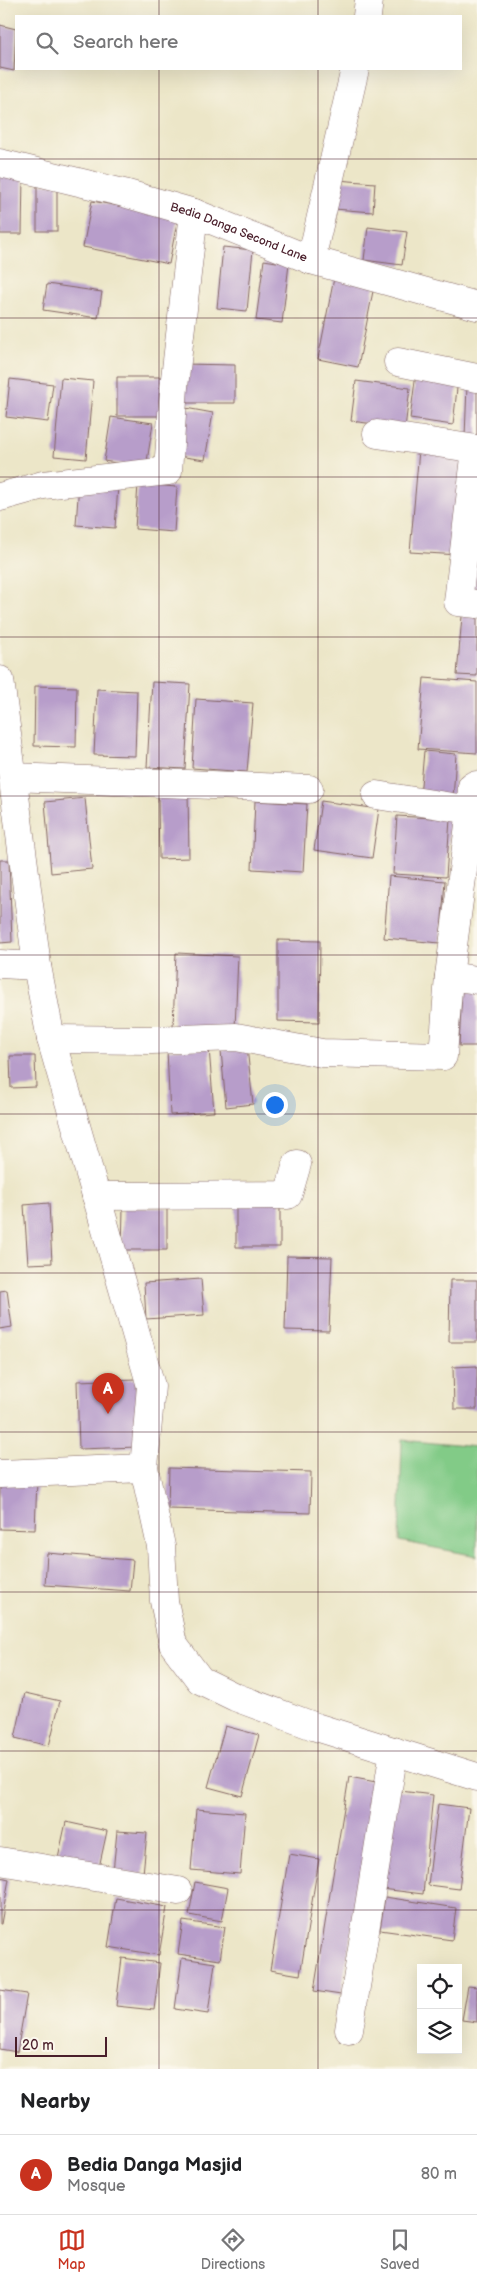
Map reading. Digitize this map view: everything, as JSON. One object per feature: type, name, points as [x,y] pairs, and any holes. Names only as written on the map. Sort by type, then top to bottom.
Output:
[{"type":"street","points":[[367,15],[369,0]]},
{"type":"street","points":[[311,260],[355,70]]},
{"type":"street","name":"Bedia Danga Second Lane","points":[[0,163],[194,213],[311,260],[477,306]]},
{"type":"street","points":[[0,497],[43,485],[168,471],[174,387],[194,213]]},
{"type":"street","points":[[398,362],[477,378]]},
{"type":"street","points":[[377,434],[476,449],[458,602],[477,604]]},
{"type":"street","points":[[0,680],[37,966],[51,1039],[152,1386],[144,1468],[161,1546],[164,1601],[173,1644],[200,1680],[236,1697],[307,1723],[477,1777]]},
{"type":"street","points":[[13,777],[309,789]]},
{"type":"street","points":[[51,1039],[152,1040],[236,1037],[322,1053],[444,1056],[449,976],[474,798],[376,795]]},
{"type":"street","points":[[0,964],[37,966]]},
{"type":"street","points":[[449,976],[477,980]]},
{"type":"street","points":[[96,1196],[288,1195],[297,1164]]},
{"type":"street","points":[[0,1474],[144,1468]]},
{"type":"street","points":[[349,2030],[394,1751]]},
{"type":"street","points":[[0,1861],[178,1891]]},
{"type":"green space","points":[[402,1440],[477,1447],[477,1556],[399,1541]]},
{"type":"building","points":[[0,25],[15,29],[15,50],[14,71],[0,68]]},
{"type":"building","points":[[0,175],[23,175],[22,234],[0,234]]},
{"type":"building","points":[[337,180],[375,183],[373,212],[334,209]]},
{"type":"building","points":[[37,184],[57,184],[57,231],[37,231]]},
{"type":"building","points":[[92,201],[178,217],[169,264],[83,247]]},
{"type":"building","points":[[368,227],[407,232],[402,265],[364,260]]},
{"type":"building","points":[[223,247],[253,250],[247,311],[217,308]]},
{"type":"building","points":[[264,260],[289,264],[282,323],[256,320]]},
{"type":"building","points":[[334,278],[374,286],[358,367],[318,359]]},
{"type":"building","points":[[47,284],[102,292],[98,318],[43,310]]},
{"type":"building","points":[[182,364],[235,365],[235,403],[182,403]]},
{"type":"building","points":[[416,373],[458,379],[453,425],[410,419]]},
{"type":"building","points":[[117,377],[169,377],[168,416],[117,416]]},
{"type":"building","points":[[61,378],[93,381],[86,459],[54,456]]},
{"type":"building","points":[[10,379],[53,384],[48,422],[6,417]]},
{"type":"building","points":[[356,381],[410,388],[405,428],[351,421]]},
{"type":"building","points":[[467,385],[477,386],[477,438],[465,437]]},
{"type":"building","points":[[180,407],[213,413],[205,460],[171,455]]},
{"type":"building","points":[[111,417],[153,423],[146,468],[104,461]]},
{"type":"building","points":[[419,450],[468,454],[459,555],[410,552]]},
{"type":"building","points":[[79,483],[118,486],[115,528],[76,525]]},
{"type":"building","points":[[138,484],[177,487],[174,532],[135,529]]},
{"type":"building","points":[[477,532],[477,590],[469,589]]},
{"type":"building","points":[[462,616],[477,617],[477,676],[457,675]]},
{"type":"building","points":[[424,678],[477,682],[477,753],[418,749]]},
{"type":"building","points":[[152,682],[190,684],[185,769],[147,767]]},
{"type":"building","points":[[35,686],[77,687],[76,747],[34,746]]},
{"type":"building","points":[[97,689],[137,691],[135,756],[94,755]]},
{"type":"building","points":[[196,699],[253,703],[247,772],[192,768]]},
{"type":"building","points":[[424,751],[456,754],[453,800],[420,797]]},
{"type":"building","points":[[158,790],[188,790],[189,858],[159,859]]},
{"type":"building","points":[[85,798],[92,869],[51,873],[45,802]]},
{"type":"building","points":[[255,801],[307,804],[303,872],[252,869]]},
{"type":"building","points":[[321,801],[379,809],[372,858],[314,850]]},
{"type":"building","points":[[397,816],[450,819],[446,877],[393,874]]},
{"type":"building","points":[[0,860],[9,860],[12,942],[0,943]]},
{"type":"building","points":[[389,876],[445,881],[440,943],[384,938]]},
{"type":"building","points":[[278,940],[320,941],[319,1022],[278,1021]]},
{"type":"building","points":[[176,953],[238,956],[235,1029],[173,1026]]},
{"type":"building","points":[[462,990],[477,991],[477,1046],[459,1046]]},
{"type":"building","points":[[247,1047],[253,1104],[226,1107],[221,1050]]},
{"type":"building","points":[[209,1048],[214,1112],[170,1115],[167,1050]]},
{"type":"building","points":[[10,1056],[35,1056],[36,1087],[11,1088]]},
{"type":"building","points":[[280,1200],[280,1247],[236,1247],[236,1201]]},
{"type":"building","points":[[49,1203],[52,1263],[28,1264],[24,1205]]},
{"type":"building","points":[[123,1208],[167,1208],[167,1250],[122,1250]]},
{"type":"building","points":[[287,1256],[332,1257],[329,1331],[285,1330]]},
{"type":"building","points":[[201,1279],[204,1315],[146,1319],[144,1283]]},
{"type":"building","points":[[450,1280],[477,1280],[477,1342],[449,1342]]},
{"type":"building","points":[[7,1290],[12,1327],[0,1329],[0,1291]]},
{"type":"building","points":[[477,1366],[477,1409],[454,1409],[453,1367]]},
{"type":"building","points":[[136,1379],[138,1447],[79,1449],[77,1381]]},
{"type":"building","points":[[169,1468],[311,1472],[310,1513],[168,1509]]},
{"type":"building","points":[[0,1479],[37,1480],[35,1530],[0,1529]]},
{"type":"building","points":[[47,1553],[133,1560],[130,1591],[45,1585]]},
{"type":"building","points":[[25,1693],[60,1701],[49,1746],[15,1738]]},
{"type":"building","points":[[225,1726],[259,1735],[242,1796],[208,1787]]},
{"type":"building","points":[[349,1777],[376,1782],[341,1995],[314,1991]]},
{"type":"building","points":[[392,1790],[433,1795],[423,1894],[382,1889]]},
{"type":"building","points":[[438,1804],[469,1808],[459,1889],[428,1885]]},
{"type":"building","points":[[196,1809],[245,1813],[240,1874],[191,1870]]},
{"type":"building","points":[[66,1822],[107,1831],[98,1872],[57,1863]]},
{"type":"building","points":[[117,1831],[147,1833],[143,1874],[113,1872]]},
{"type":"building","points":[[289,1854],[319,1859],[300,1975],[270,1970]]},
{"type":"building","points":[[0,1877],[9,1879],[1,1924],[0,1924]]},
{"type":"building","points":[[195,1882],[228,1888],[222,1921],[189,1915]]},
{"type":"building","points":[[385,1897],[456,1908],[452,1940],[380,1930]]},
{"type":"building","points":[[116,1898],[167,1907],[159,1955],[108,1947]]},
{"type":"building","points":[[183,1921],[225,1927],[220,1960],[178,1954]]},
{"type":"building","points":[[122,1958],[160,1963],[154,2010],[116,2006]]},
{"type":"building","points":[[182,1958],[215,1963],[208,2014],[175,2009]]},
{"type":"building","points":[[468,1986],[477,1987],[477,2022],[462,2020]]},
{"type":"building","points":[[0,1990],[27,1994],[17,2052],[0,2049]]},
{"type":"place","name":"Bedia Danga Masjid","points":[[108,1414]]}]
